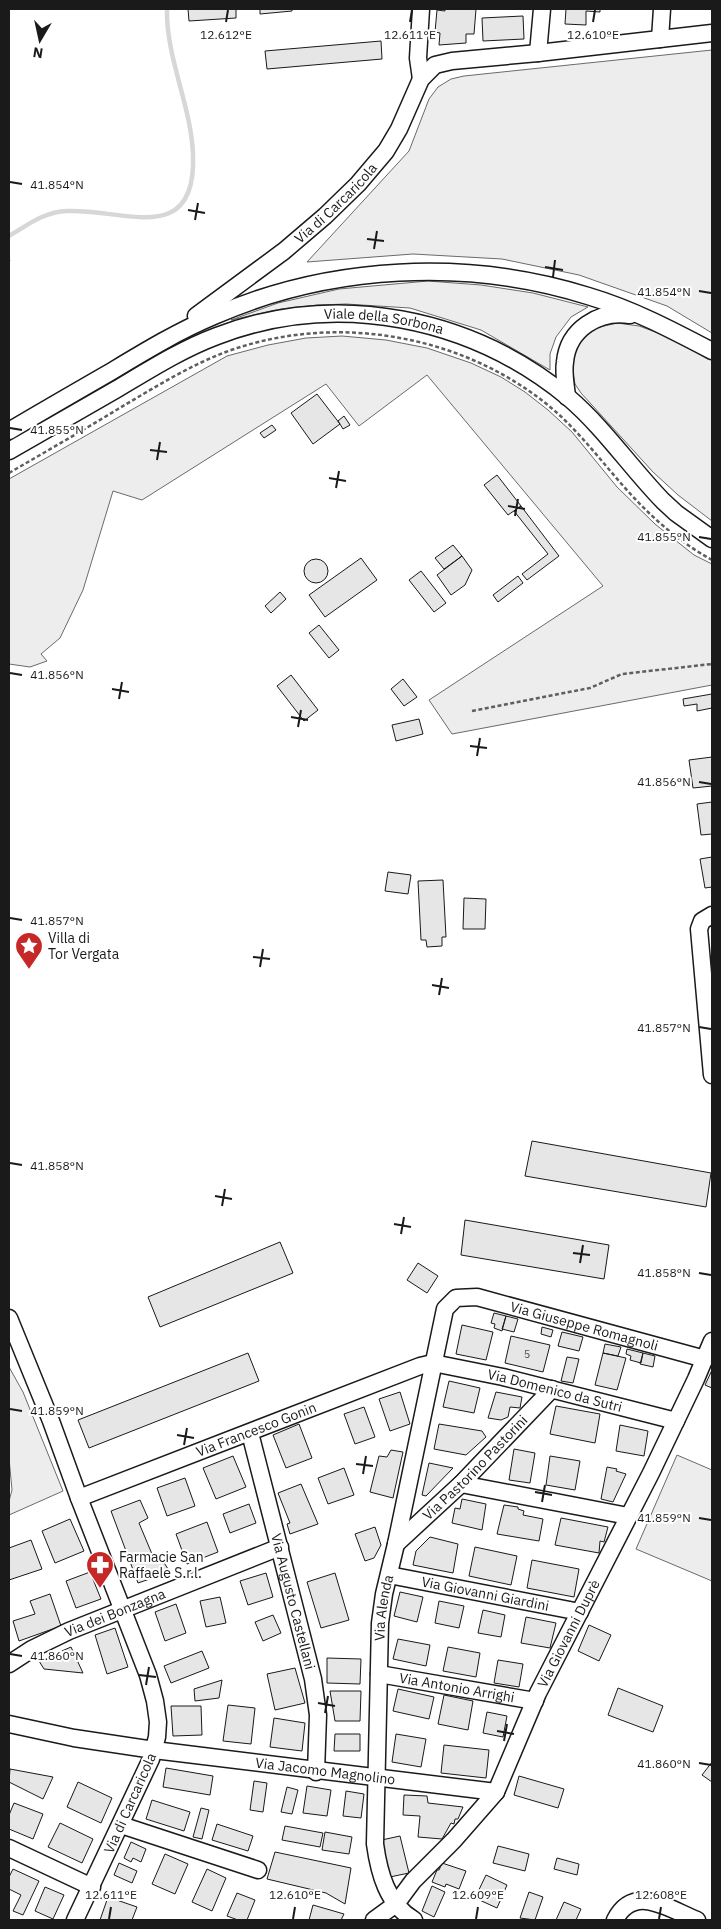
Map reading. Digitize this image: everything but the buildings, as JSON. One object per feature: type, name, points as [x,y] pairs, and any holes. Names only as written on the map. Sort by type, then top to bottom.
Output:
[{"type":"street","points":[[421,9],[418,58],[421,78]]},
{"type":"street","points":[[538,54],[542,9]]},
{"type":"street","points":[[660,39],[662,9]]},
{"type":"street","points":[[421,78],[432,67],[444,62],[538,54],[712,33]]},
{"type":"street","name":"Via di Carcaricola","points":[[162,342],[284,251],[325,216],[368,174],[393,140],[421,78]]},
{"type":"street","points":[[9,431],[162,342],[214,316],[274,294],[347,278],[404,272],[460,273],[506,277],[549,285],[589,296],[647,318],[712,351]]},
{"type":"street","name":"Viale della Sorbona","points":[[9,451],[134,378],[192,347],[238,329],[301,315],[372,314],[404,319],[453,332],[492,348],[522,364],[567,397],[607,438],[663,501],[676,513],[712,539]]},
{"type":"street","points":[[567,397],[564,371],[566,354],[568,346],[579,331],[593,320],[605,315],[622,314],[647,318]]},
{"type":"street","points":[[709,916],[700,923],[699,929],[709,1004],[712,1075]]},
{"type":"street","name":"Via Giuseppe Romagnoli","points":[[463,1296],[477,1297],[705,1359]]},
{"type":"street","name":"Via Alenda","points":[[396,1904],[381,1875],[376,1854],[374,1826],[381,1611],[443,1313],[451,1301],[463,1296]]},
{"type":"street","name":"Via di Carcaricola","points":[[11,1328],[51,1422],[79,1498],[142,1655],[155,1701],[158,1730],[154,1750],[76,1920]]},
{"type":"street","name":"Via Giovanni Duprè","points":[[396,1904],[416,1878],[454,1840],[496,1792],[535,1701],[676,1421],[712,1341]]},
{"type":"street","name":"Via Domenico da Sutri","points":[[433,1363],[503,1377],[676,1421]]},
{"type":"street","name":"Via Francesco Gonin","points":[[79,1498],[420,1366],[433,1363]]},
{"type":"street","name":"Via Pastorino Pastorini","points":[[396,1544],[461,1484],[552,1389]]},
{"type":"street","name":"Via Augusto Castellani","points":[[250,1432],[314,1686],[318,1724],[316,1772]]},
{"type":"street","points":[[461,1484],[628,1516]]},
{"type":"street","name":"Via dei Bonzagna","points":[[9,1664],[55,1637],[280,1547]]},
{"type":"street","name":"Via Giovanni Giardini","points":[[388,1575],[580,1612]]},
{"type":"street","name":"Via Antonio Arrighi","points":[[379,1674],[535,1701]]},
{"type":"street","name":"Via Jacomo Magnolino","points":[[9,1724],[74,1738],[154,1750],[316,1772],[496,1792]]},
{"type":"street","points":[[121,1825],[258,1870]]},
{"type":"street","points":[[9,1848],[92,1887]]},
{"type":"street","points":[[615,1920],[622,1908],[634,1901],[653,1902],[697,1920]]},
{"type":"street","points":[[374,1920],[396,1904],[414,1920]]},
{"type":"path","points":[[9,473],[144,393],[223,353],[295,335],[329,332],[369,333],[410,340],[454,352],[484,365],[525,388],[572,426],[637,501],[658,521],[686,544],[712,560]]},
{"type":"path","points":[[472,711],[590,688],[622,674],[712,664]]},
{"type":"shaded area","points":[[712,50],[712,333],[667,306],[579,275],[502,259],[413,254],[307,262],[409,151],[429,99],[438,87],[451,79],[464,76]]},
{"type":"shaded area","points":[[428,281],[481,285],[533,293],[588,307],[571,317],[556,337],[550,354],[550,370],[481,330],[410,308],[346,304],[318,305],[281,309],[231,320],[278,303],[339,289]]},
{"type":"shaded area","points":[[617,323],[639,326],[672,338],[712,360],[712,521],[678,495],[653,472],[575,384],[572,367],[578,344],[586,334],[596,328]]},
{"type":"shaded area","points":[[342,336],[386,340],[427,348],[471,363],[501,377],[525,392],[572,432],[617,487],[655,524],[694,555],[712,564],[712,685],[452,734],[429,700],[603,586],[427,375],[359,426],[326,384],[142,500],[113,491],[83,590],[60,638],[41,654],[47,661],[30,667],[9,664],[9,479],[227,356],[268,345],[306,338]]},
{"type":"shaded area","points":[[9,1367],[23,1392],[63,1491],[9,1515],[9,1501],[12,1490],[9,1458]]},
{"type":"shaded area","points":[[677,1455],[712,1470],[712,1581],[636,1549]]},
{"type":"waterway","points":[[9,236],[36,220],[58,212],[88,212],[132,217],[152,217],[169,213],[183,203],[191,184],[193,154],[188,118],[170,45],[167,9]]},
{"type":"place","name":"Villa di Tor Vergata","points":[[29,970]]},
{"type":"place","name":"Farmacie San Raffaele S.r.l.","points":[[100,1589]]}]
